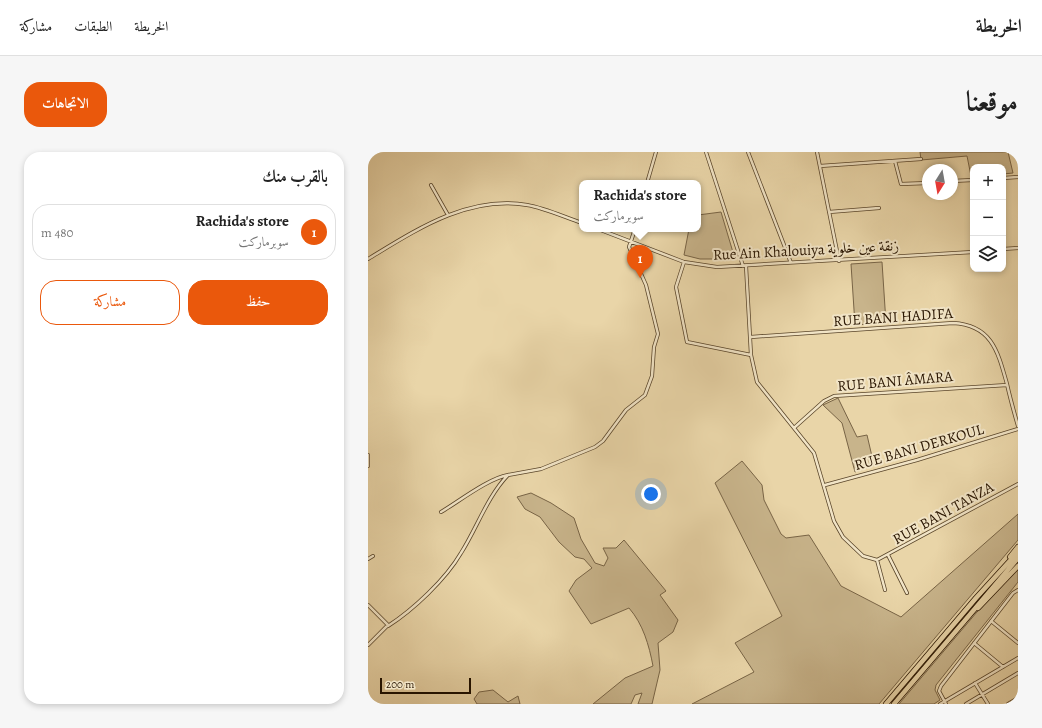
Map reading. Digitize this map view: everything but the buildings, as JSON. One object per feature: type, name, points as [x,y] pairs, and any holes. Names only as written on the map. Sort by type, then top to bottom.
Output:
[{"type":"highway","points":[[1005,565],[1018,547]]},
{"type":"highway","points":[[886,704],[1005,565],[1018,552]]},
{"type":"highway","points":[[894,704],[1018,558]]},
{"type":"highway","points":[[956,630],[1018,566]]},
{"type":"street","points":[[649,180],[656,152]]},
{"type":"street","points":[[706,152],[744,266],[752,355],[757,382],[795,427],[814,453],[825,485],[834,520],[843,537],[863,556],[877,560],[885,590]]},
{"type":"street","points":[[748,152],[791,264]]},
{"type":"street","points":[[817,152],[839,261]]},
{"type":"street","points":[[820,166],[921,159]]},
{"type":"street","points":[[896,161],[901,184],[922,183]]},
{"type":"street","points":[[1006,178],[1018,177]]},
{"type":"street","points":[[958,181],[970,180]]},
{"type":"street","points":[[431,185],[448,215]]},
{"type":"street","points":[[368,259],[448,215],[487,204],[517,204],[543,210],[579,222]]},
{"type":"street","points":[[829,212],[880,208]]},
{"type":"street","name":"Rue Ain Khalouiya زنقة عين خلوية","points":[[606,232],[684,262],[710,267],[791,264],[970,252]]},
{"type":"street","points":[[441,512],[501,476],[541,469],[595,446],[603,441],[626,410],[647,391],[652,376],[654,347],[658,334],[646,285],[629,247],[634,232]]},
{"type":"street","points":[[1006,249],[1018,248]]},
{"type":"street","points":[[684,262],[676,287],[687,342],[752,355]]},
{"type":"street","name":"RUE BANI HADIFA","points":[[751,337],[963,324],[978,329],[990,340],[998,355],[1018,426]]},
{"type":"street","name":"RUE BANI ÂMARA","points":[[795,427],[824,401],[839,395],[1007,384]]},
{"type":"street","name":"RUE BANI DERKOUL","points":[[825,485],[917,460],[1018,429]]},
{"type":"street","points":[[368,455],[368,466]]},
{"type":"street","points":[[368,645],[388,626],[414,605],[447,572],[460,555],[481,514],[508,475]]},
{"type":"street","name":"RUE BANI TANZA","points":[[877,560],[1018,484]]},
{"type":"street","points":[[888,555],[907,593]]},
{"type":"street","points":[[368,559],[373,556]]},
{"type":"street","points":[[945,703],[939,691],[940,687],[991,621],[1018,590]]},
{"type":"street","points":[[368,605],[385,620],[388,626]]},
{"type":"street","points":[[991,621],[1018,643]]},
{"type":"street","points":[[974,643],[1003,667]]},
{"type":"street","points":[[940,704],[945,703],[975,683],[1018,658]]},
{"type":"street","points":[[966,704],[1018,673]]},
{"type":"street","points":[[975,683],[988,704]]},
{"type":"street","points":[[1008,704],[1018,698]]},
{"type":"street","points":[[972,700],[974,704]]},
{"type":"shaded area","points":[[920,152],[1008,152],[1013,173],[1006,174],[1006,164],[970,164],[970,171],[967,156],[921,160]]},
{"type":"shaded area","points":[[721,212],[735,259],[700,259],[684,255],[688,232],[701,232],[701,215]]},
{"type":"shaded area","points":[[882,262],[886,323],[855,325],[851,264]]},
{"type":"shaded area","points":[[838,398],[857,437],[867,435],[874,465],[855,472],[842,423],[823,405]]},
{"type":"shaded area","points":[[742,461],[762,485],[764,500],[781,534],[786,538],[809,535],[841,586],[901,617],[1018,514],[1018,540],[879,704],[692,704],[754,672],[735,643],[782,616],[715,483]]},
{"type":"shaded area","points":[[531,493],[551,503],[574,518],[581,539],[595,563],[604,566],[608,558],[603,548],[616,548],[624,540],[666,591],[660,595],[678,620],[673,632],[658,643],[660,670],[652,704],[638,704],[642,693],[635,695],[631,704],[593,704],[625,678],[653,666],[650,650],[642,628],[629,608],[591,624],[569,591],[576,580],[592,568],[584,559],[575,557],[559,542],[540,517],[525,509],[517,497]]},
{"type":"shaded area","points":[[1018,569],[1018,582],[936,685],[935,690],[940,700],[934,704],[899,704],[977,612]]},
{"type":"shaded area","points":[[493,690],[508,702],[518,696],[520,704],[477,704],[474,699],[479,692]]},
{"type":"place","name":"Rachida's store","points":[[640,278]]}]
